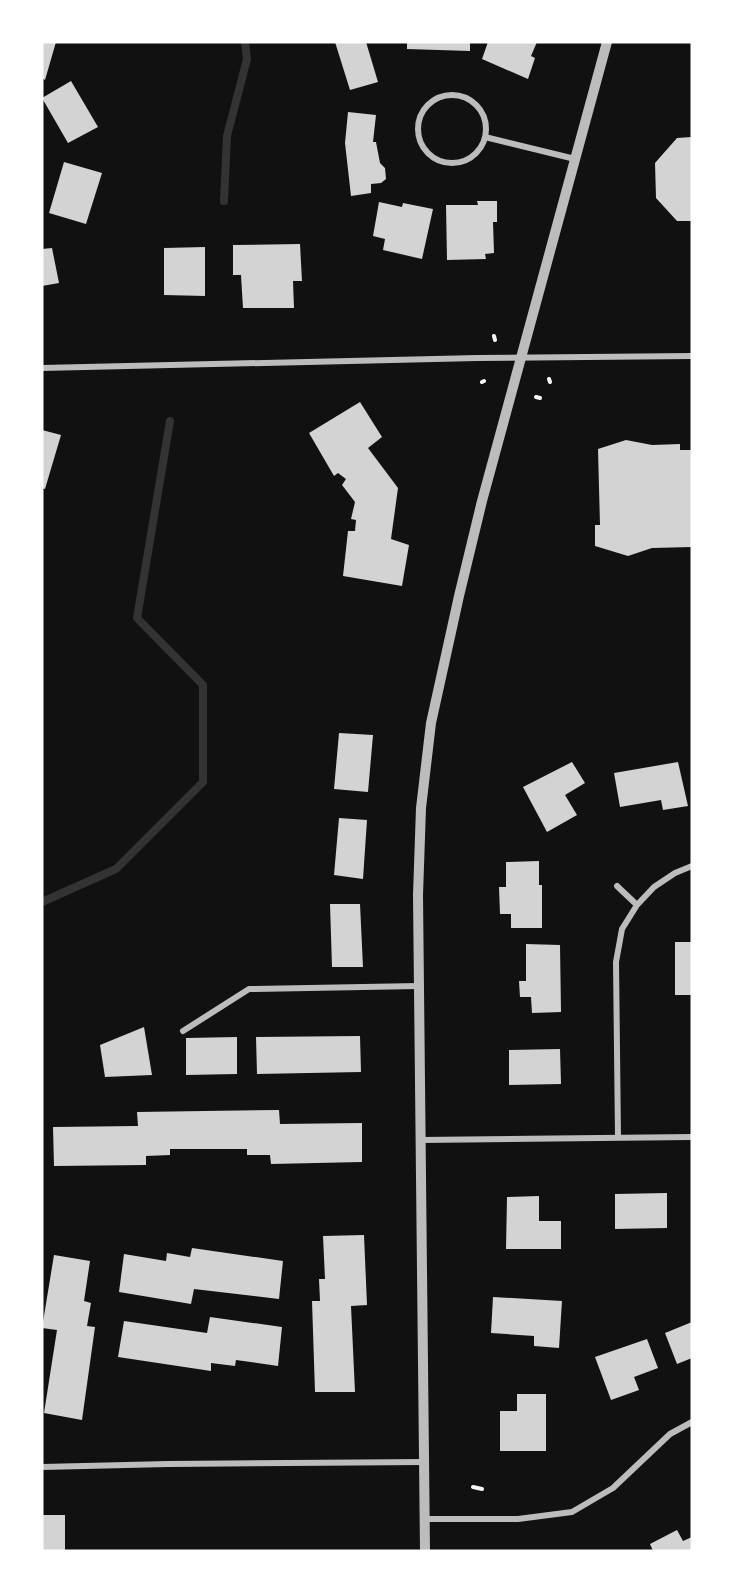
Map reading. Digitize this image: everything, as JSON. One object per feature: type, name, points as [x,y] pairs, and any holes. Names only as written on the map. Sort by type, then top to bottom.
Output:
[{"type":"street","points":[[425,1551],[418,986],[420,808],[431,723],[459,596],[608,42]]},
{"type":"street","points":[[446,96],[457,96],[477,105],[486,126],[485,137],[481,147],[474,155],[464,161],[442,162],[424,148],[419,138],[418,127],[421,116],[435,100],[446,96]]},
{"type":"street","points":[[485,137],[575,159]]},
{"type":"street","points":[[42,368],[523,357],[692,356]]},
{"type":"street","points":[[618,1137],[616,962],[622,929],[637,905],[654,888],[675,873],[692,866]]},
{"type":"street","points":[[617,886],[637,905]]},
{"type":"street","points":[[183,1031],[249,989],[418,986]]},
{"type":"street","points":[[420,1140],[692,1137]]},
{"type":"street","points":[[425,1519],[518,1519],[572,1512],[613,1488],[670,1434],[692,1422]]},
{"type":"street","points":[[42,1467],[424,1462]]},
{"type":"path","points":[[473,1487],[482,1489]]},
{"type":"building","points":[[42,42],[56,42],[45,80],[42,78]]},
{"type":"building","points":[[335,42],[366,42],[378,82],[350,90]]},
{"type":"building","points":[[407,42],[470,42],[470,51],[407,49]]},
{"type":"building","points":[[488,42],[537,42],[531,56],[535,58],[528,79],[482,59]]},
{"type":"building","points":[[71,81],[98,127],[68,143],[42,98]]},
{"type":"building","points":[[348,112],[376,115],[373,142],[376,142],[380,163],[385,168],[386,179],[381,183],[371,184],[371,193],[351,196],[345,143]]},
{"type":"building","points":[[692,137],[692,221],[677,221],[656,198],[655,163],[677,138]]},
{"type":"building","points":[[64,162],[102,173],[86,224],[49,213]]},
{"type":"building","points":[[477,201],[497,201],[497,222],[493,222],[494,253],[485,254],[486,259],[447,260],[446,205],[478,205]]},
{"type":"building","points":[[379,202],[402,207],[403,203],[433,209],[422,259],[383,250],[385,239],[373,236]]},
{"type":"building","points":[[300,244],[302,281],[293,281],[294,308],[243,308],[241,275],[233,275],[233,245]]},
{"type":"building","points":[[205,247],[205,296],[164,295],[164,248]]},
{"type":"building","points":[[52,248],[59,283],[42,286],[42,249]]},
{"type":"building","points":[[360,402],[382,437],[368,448],[398,488],[391,539],[409,545],[402,586],[343,576],[348,531],[355,531],[356,520],[351,519],[355,502],[342,485],[346,479],[338,473],[334,476],[309,433]]},
{"type":"building","points":[[42,430],[61,435],[45,489],[42,488]]},
{"type":"building","points":[[626,440],[652,445],[680,444],[680,450],[692,450],[692,547],[652,548],[628,556],[595,546],[595,525],[600,525],[598,449]]},
{"type":"building","points":[[339,733],[373,735],[368,792],[334,789]]},
{"type":"building","points":[[572,762],[585,783],[565,795],[577,815],[547,832],[523,787]]},
{"type":"building","points":[[678,762],[688,806],[663,810],[661,800],[620,807],[614,773]]},
{"type":"building","points":[[339,818],[367,820],[363,879],[334,875]]},
{"type":"building","points":[[539,861],[539,885],[542,885],[542,928],[511,928],[511,914],[500,914],[499,887],[506,887],[506,862]]},
{"type":"building","points":[[330,904],[360,904],[363,967],[332,967]]},
{"type":"building","points":[[675,942],[692,942],[692,995],[675,995]]},
{"type":"building","points":[[526,944],[560,945],[561,1012],[532,1013],[531,997],[520,997],[519,981],[526,981]]},
{"type":"building","points":[[144,1027],[152,1075],[105,1077],[100,1045]]},
{"type":"building","points":[[360,1036],[361,1072],[257,1074],[256,1037]]},
{"type":"building","points":[[237,1037],[237,1074],[186,1075],[186,1038]]},
{"type":"building","points":[[560,1049],[561,1084],[509,1085],[509,1050]]},
{"type":"building","points":[[279,1110],[280,1124],[362,1123],[362,1162],[271,1164],[270,1155],[247,1155],[247,1149],[170,1149],[170,1155],[146,1156],[146,1165],[54,1166],[53,1127],[138,1126],[137,1112]]},
{"type":"building","points":[[667,1193],[667,1228],[615,1229],[615,1194]]},
{"type":"building","points":[[539,1196],[539,1221],[561,1221],[561,1249],[506,1249],[507,1197]]},
{"type":"building","points":[[364,1235],[367,1305],[351,1306],[355,1392],[315,1392],[312,1301],[320,1301],[319,1279],[325,1279],[323,1236]]},
{"type":"building","points":[[192,1248],[283,1261],[279,1299],[194,1289],[191,1304],[119,1292],[124,1254],[166,1261],[167,1253],[190,1257]]},
{"type":"building","points":[[54,1255],[90,1261],[84,1301],[91,1303],[87,1326],[95,1327],[82,1420],[44,1413],[57,1330],[42,1328]]},
{"type":"building","points":[[493,1297],[562,1301],[559,1348],[534,1346],[534,1336],[491,1333]]},
{"type":"building","points":[[210,1317],[282,1327],[278,1366],[236,1360],[235,1366],[211,1363],[211,1371],[118,1357],[124,1321],[207,1333]]},
{"type":"building","points":[[692,1322],[692,1358],[677,1364],[665,1333]]},
{"type":"building","points":[[647,1339],[658,1368],[634,1377],[639,1390],[611,1400],[595,1357]]},
{"type":"building","points":[[517,1394],[546,1394],[546,1451],[500,1451],[500,1411],[517,1411]]},
{"type":"building","points":[[42,1515],[65,1515],[65,1551],[42,1551]]},
{"type":"building","points":[[677,1530],[683,1541],[692,1537],[692,1551],[653,1551],[650,1544]]},
{"type":"waterway","points":[[224,201],[227,136],[247,59],[245,42]]},
{"type":"waterway","points":[[42,902],[116,869],[203,782],[203,685],[137,618],[170,421]]}]
